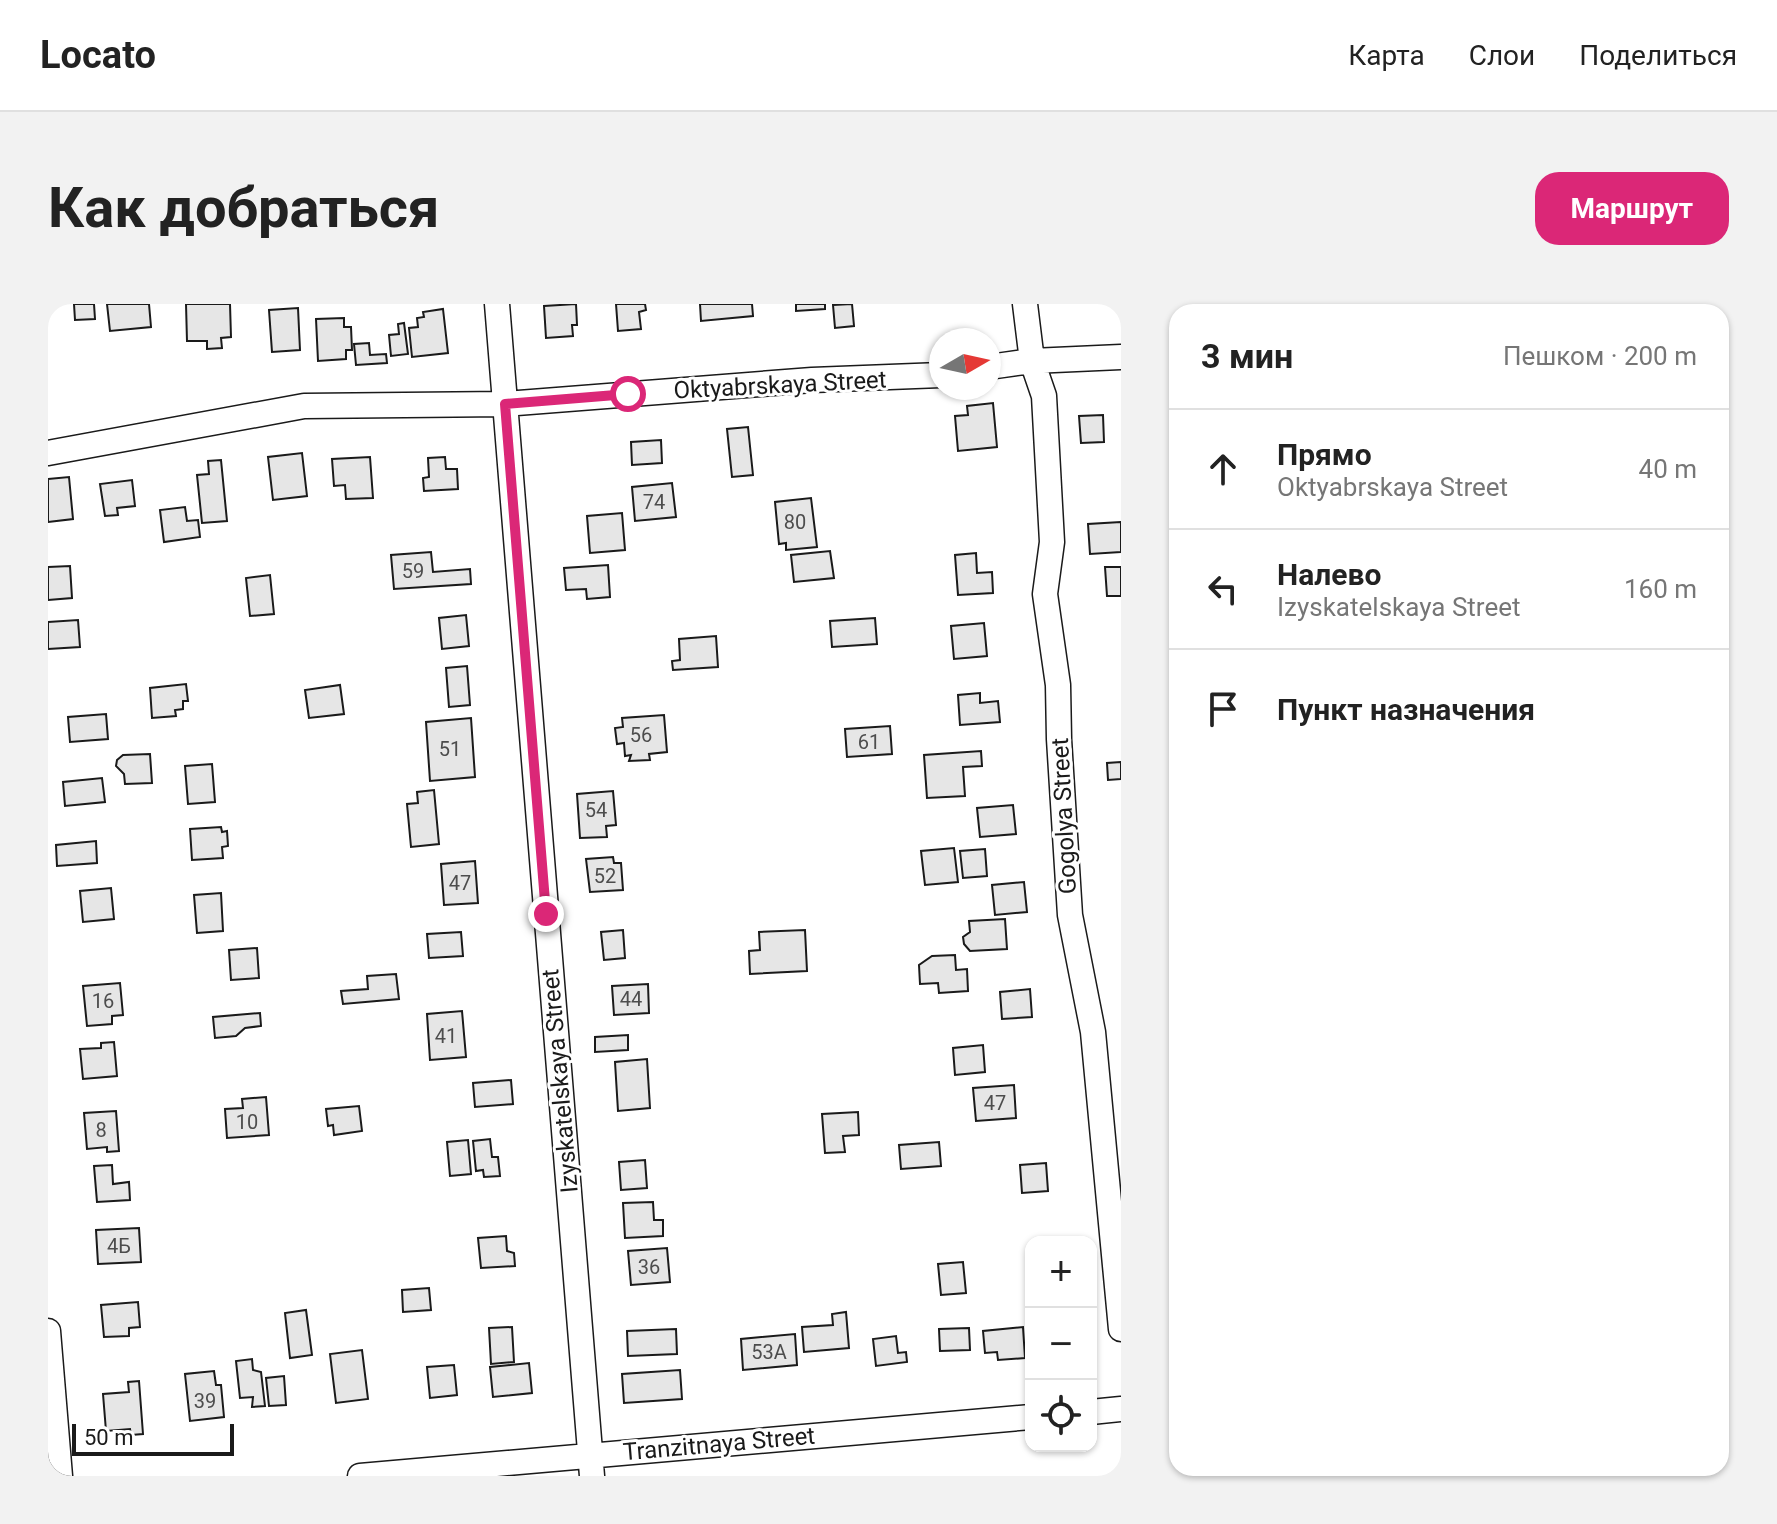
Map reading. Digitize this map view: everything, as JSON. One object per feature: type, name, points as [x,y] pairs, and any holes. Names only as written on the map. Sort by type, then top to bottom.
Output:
[{"type":"street","name":"Izyskatelskaya Street","points":[[497,304],[591,1466]]},
{"type":"street","name":"Gogolya Street","points":[[1025,304],[1032,361],[1044,396],[1052,542],[1045,594],[1058,685],[1070,915],[1093,1032],[1121,1329]]},
{"type":"street","points":[[1001,365],[1121,357]]},
{"type":"street","name":"Oktyabrskaya Street","points":[[48,453],[304,406],[505,404],[812,380],[929,375]]},
{"type":"street","points":[[48,1331],[60,1476]]},
{"type":"street","points":[[1097,1411],[1121,1409]]},
{"type":"street","name":"Tranzitnaya Street","points":[[360,1476],[591,1466],[1025,1418]]},
{"type":"building","points":[[74,304],[94,304],[95,319],[75,320]]},
{"type":"building","points":[[107,304],[149,304],[151,327],[110,331]]},
{"type":"building","points":[[186,304],[230,304],[231,337],[221,338],[222,348],[207,349],[207,341],[187,341]]},
{"type":"building","points":[[576,304],[577,325],[572,325],[573,336],[546,338],[544,306]]},
{"type":"building","points":[[616,304],[645,304],[646,310],[639,312],[641,329],[618,331]]},
{"type":"building","points":[[700,304],[752,304],[753,316],[701,321]]},
{"type":"building","points":[[796,304],[825,304],[825,309],[796,311]]},
{"type":"building","points":[[852,304],[854,326],[835,328],[833,305]]},
{"type":"building","points":[[298,308],[300,350],[272,352],[269,310]]},
{"type":"building","points":[[443,309],[448,353],[412,357],[409,328],[418,327],[417,318],[424,317],[423,312]]},
{"type":"building","points":[[344,318],[344,327],[351,327],[352,350],[346,350],[346,359],[318,361],[316,319]]},
{"type":"building","points":[[404,323],[408,354],[391,356],[389,335],[399,334],[398,324]]},
{"type":"building","points":[[369,343],[370,355],[386,354],[387,363],[356,365],[354,344]]},
{"type":"building","points":[[993,403],[997,447],[958,451],[955,416],[968,415],[967,406]]},
{"type":"building","points":[[1103,415],[1104,442],[1081,443],[1079,416]]},
{"type":"building","points":[[748,427],[753,475],[732,477],[727,429]]},
{"type":"building","points":[[661,440],[662,463],[632,465],[631,442]]},
{"type":"building","points":[[302,453],[307,496],[273,500],[268,457]]},
{"type":"building","points":[[370,457],[373,498],[346,499],[345,485],[334,486],[332,459]]},
{"type":"building","points":[[445,457],[446,469],[457,469],[458,489],[424,491],[423,478],[429,477],[428,458]]},
{"type":"building","points":[[221,460],[227,521],[202,523],[197,475],[209,474],[208,461]]},
{"type":"building","points":[[69,477],[73,519],[48,522],[48,479]]},
{"type":"building","points":[[132,480],[135,506],[117,508],[118,515],[105,516],[100,484]]},
{"type":"building","points":[[672,483],[676,517],[635,521],[632,487]]},
{"type":"building","points":[[811,498],[817,547],[786,550],[786,543],[779,544],[775,502]]},
{"type":"building","points":[[185,507],[187,521],[198,520],[200,537],[164,542],[160,510]]},
{"type":"building","points":[[622,513],[625,550],[590,553],[587,516]]},
{"type":"building","points":[[1121,522],[1121,552],[1090,554],[1088,524]]},
{"type":"building","points":[[830,551],[834,578],[794,582],[791,555]]},
{"type":"building","points":[[431,552],[433,572],[470,569],[471,584],[394,589],[391,555]]},
{"type":"building","points":[[976,553],[977,573],[992,572],[993,593],[958,595],[955,555]]},
{"type":"building","points":[[608,565],[610,597],[587,599],[586,589],[566,590],[564,568]]},
{"type":"building","points":[[70,566],[72,598],[48,600],[48,567]]},
{"type":"building","points":[[1105,567],[1121,567],[1121,596],[1107,596]]},
{"type":"building","points":[[270,575],[274,614],[250,616],[246,578]]},
{"type":"building","points":[[466,615],[469,646],[442,649],[439,618]]},
{"type":"building","points":[[875,618],[877,644],[832,647],[830,621]]},
{"type":"building","points":[[78,620],[80,647],[48,649],[48,622]]},
{"type":"building","points":[[984,623],[987,656],[954,659],[951,626]]},
{"type":"building","points":[[716,636],[718,667],[673,670],[672,661],[680,660],[679,639]]},
{"type":"building","points":[[467,666],[470,705],[449,707],[446,668]]},
{"type":"building","points":[[186,684],[188,701],[183,701],[183,709],[175,710],[176,716],[152,718],[150,688]]},
{"type":"building","points":[[340,685],[344,714],[309,718],[305,690]]},
{"type":"building","points":[[980,693],[980,703],[998,701],[1000,722],[960,725],[958,695]]},
{"type":"building","points":[[106,714],[108,739],[70,742],[68,717]]},
{"type":"building","points":[[664,715],[667,752],[649,754],[650,760],[629,761],[631,755],[625,756],[624,743],[617,744],[615,728],[623,727],[622,718]]},
{"type":"building","points":[[471,718],[475,777],[430,781],[426,722]]},
{"type":"building","points":[[890,726],[892,754],[847,757],[845,729]]},
{"type":"building","points":[[981,751],[982,766],[963,767],[965,796],[927,798],[924,755]]},
{"type":"building","points":[[150,754],[152,783],[125,784],[124,774],[116,766],[117,760],[123,755]]},
{"type":"building","points":[[1121,762],[1121,779],[1108,780],[1107,763]]},
{"type":"building","points":[[212,764],[215,802],[188,804],[185,766]]},
{"type":"building","points":[[102,778],[105,802],[65,806],[63,782]]},
{"type":"building","points":[[434,790],[439,844],[411,847],[407,804],[418,803],[417,792]]},
{"type":"building","points":[[613,791],[616,825],[606,826],[607,837],[580,838],[577,794]]},
{"type":"building","points":[[1013,805],[1016,834],[980,837],[977,808]]},
{"type":"building","points":[[221,827],[222,832],[227,831],[228,846],[222,847],[223,858],[192,860],[190,829]]},
{"type":"building","points":[[96,841],[97,863],[57,866],[56,845]]},
{"type":"building","points":[[954,848],[958,882],[925,885],[921,851]]},
{"type":"building","points":[[985,849],[987,876],[963,878],[960,851]]},
{"type":"building","points":[[613,857],[614,863],[621,863],[623,890],[590,892],[586,859]]},
{"type":"building","points":[[475,861],[478,903],[444,905],[441,864]]},
{"type":"building","points":[[1024,882],[1027,912],[995,915],[992,885]]},
{"type":"building","points":[[111,888],[114,919],[83,922],[80,891]]},
{"type":"building","points":[[221,893],[223,931],[197,933],[194,895]]},
{"type":"building","points":[[1005,919],[1007,949],[970,951],[964,944],[963,937],[970,932],[969,921]]},
{"type":"building","points":[[623,930],[625,958],[604,960],[601,932]]},
{"type":"building","points":[[805,930],[807,971],[750,974],[749,951],[760,950],[759,932]]},
{"type":"building","points":[[461,932],[463,956],[429,958],[427,934]]},
{"type":"building","points":[[257,948],[259,978],[231,980],[229,950]]},
{"type":"building","points":[[955,955],[956,970],[967,969],[968,991],[939,993],[938,983],[920,984],[919,965],[932,956]]},
{"type":"building","points":[[396,974],[399,999],[343,1004],[341,991],[368,989],[367,976]]},
{"type":"building","points":[[120,983],[123,1015],[112,1016],[112,1024],[87,1026],[83,986]]},
{"type":"building","points":[[648,984],[649,1013],[614,1015],[612,986]]},
{"type":"building","points":[[1030,989],[1032,1017],[1002,1019],[1000,992]]},
{"type":"building","points":[[462,1011],[466,1057],[430,1060],[427,1014]]},
{"type":"building","points":[[260,1013],[261,1026],[245,1028],[236,1036],[215,1038],[213,1017]]},
{"type":"building","points":[[628,1035],[628,1050],[595,1052],[595,1037]]},
{"type":"building","points":[[114,1042],[117,1076],[83,1079],[80,1049],[101,1048],[101,1043]]},
{"type":"building","points":[[983,1045],[985,1072],[955,1075],[953,1048]]},
{"type":"building","points":[[647,1059],[650,1108],[618,1111],[615,1062]]},
{"type":"building","points":[[511,1080],[513,1104],[475,1107],[473,1083]]},
{"type":"building","points":[[1014,1085],[1016,1118],[976,1121],[973,1088]]},
{"type":"building","points":[[266,1097],[269,1135],[227,1138],[225,1109],[243,1108],[242,1099]]},
{"type":"building","points":[[359,1106],[362,1131],[334,1135],[333,1125],[328,1126],[326,1109]]},
{"type":"building","points":[[116,1111],[119,1151],[107,1152],[107,1147],[87,1149],[84,1113]]},
{"type":"building","points":[[858,1112],[859,1135],[843,1136],[845,1152],[825,1153],[822,1114]]},
{"type":"building","points":[[490,1139],[492,1157],[498,1157],[500,1176],[484,1177],[483,1170],[476,1171],[473,1141]]},
{"type":"building","points":[[468,1140],[471,1174],[450,1176],[447,1142]]},
{"type":"building","points":[[939,1142],[941,1166],[901,1169],[899,1145]]},
{"type":"building","points":[[645,1160],[647,1188],[621,1190],[619,1162]]},
{"type":"building","points":[[1046,1163],[1048,1191],[1022,1193],[1020,1165]]},
{"type":"building","points":[[112,1165],[113,1184],[129,1182],[130,1200],[97,1202],[94,1166]]},
{"type":"building","points":[[653,1202],[654,1220],[663,1220],[663,1236],[625,1238],[623,1203]]},
{"type":"building","points":[[139,1228],[141,1262],[98,1264],[96,1230]]},
{"type":"building","points":[[506,1236],[507,1251],[514,1253],[515,1266],[481,1268],[478,1238]]},
{"type":"building","points":[[667,1248],[670,1282],[631,1285],[628,1251]]},
{"type":"building","points":[[963,1262],[966,1293],[941,1295],[938,1264]]},
{"type":"building","points":[[429,1288],[431,1310],[403,1312],[402,1290]]},
{"type":"building","points":[[138,1302],[140,1327],[129,1328],[129,1336],[104,1337],[101,1305]]},
{"type":"building","points":[[306,1310],[312,1355],[290,1358],[285,1313]]},
{"type":"building","points":[[846,1312],[849,1348],[804,1352],[802,1327],[833,1325],[832,1314]]},
{"type":"building","points":[[512,1327],[514,1362],[491,1364],[489,1328]]},
{"type":"building","points":[[1023,1327],[1025,1358],[998,1360],[997,1352],[985,1353],[983,1331]]},
{"type":"building","points":[[969,1328],[970,1350],[940,1351],[939,1329]]},
{"type":"building","points":[[676,1329],[677,1354],[628,1356],[627,1331]]},
{"type":"building","points":[[795,1334],[797,1365],[743,1370],[741,1339]]},
{"type":"building","points":[[896,1336],[898,1353],[906,1352],[907,1362],[876,1366],[873,1339]]},
{"type":"building","points":[[362,1350],[368,1399],[336,1403],[330,1354]]},
{"type":"building","points":[[252,1359],[253,1370],[261,1372],[265,1406],[252,1407],[253,1397],[240,1398],[236,1361]]},
{"type":"building","points":[[529,1363],[532,1393],[493,1397],[490,1367]]},
{"type":"building","points":[[454,1365],[457,1395],[430,1398],[427,1367]]},
{"type":"building","points":[[680,1370],[682,1399],[624,1403],[622,1374]]},
{"type":"building","points":[[214,1371],[216,1385],[221,1385],[224,1417],[190,1421],[185,1374]]},
{"type":"building","points":[[284,1376],[286,1405],[269,1406],[266,1378]]},
{"type":"building","points":[[139,1381],[143,1434],[131,1435],[130,1429],[106,1431],[103,1394],[129,1392],[128,1382]]},
{"type":"route","points":[[546,914],[505,404],[628,394]]}]
